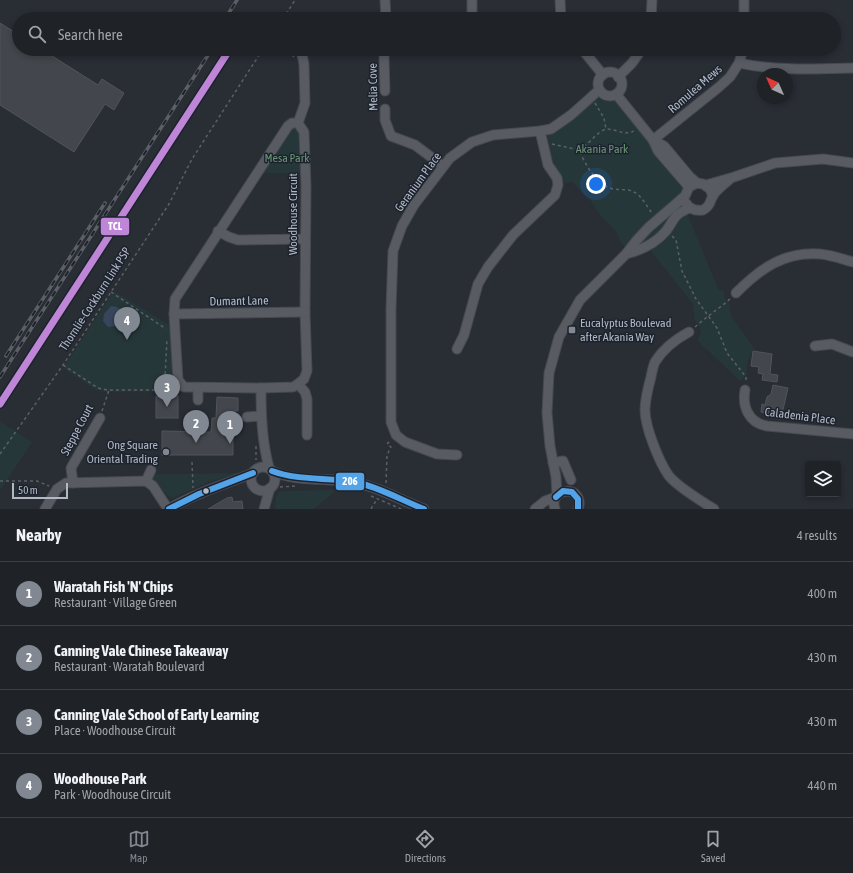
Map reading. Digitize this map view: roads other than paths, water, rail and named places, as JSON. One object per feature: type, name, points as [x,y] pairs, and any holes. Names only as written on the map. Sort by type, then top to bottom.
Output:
[{"type":"street","points":[[385,0],[386,12]]},
{"type":"street","points":[[472,0],[472,12]]},
{"type":"street","points":[[560,0],[560,12]]},
{"type":"street","points":[[652,0],[652,12]]},
{"type":"street","points":[[744,0],[744,12]]},
{"type":"street","points":[[302,56],[304,64],[305,103],[298,123],[292,123],[288,126],[218,231],[175,299],[174,314],[178,380],[184,387],[261,388],[293,387],[298,384],[305,392],[307,399],[307,435]]},
{"type":"street","name":"Melia Cove","points":[[384,56],[385,91]]},
{"type":"street","points":[[588,56],[603,75]]},
{"type":"street","points":[[618,77],[637,56]]},
{"type":"street","name":"Romulea Mews","points":[[653,140],[730,77],[739,63],[740,56]]},
{"type":"street","points":[[739,63],[772,68],[853,68]]},
{"type":"street","points":[[611,73],[618,77],[621,82],[619,92],[608,96],[604,95],[599,90],[599,80],[603,75],[611,73]]},
{"type":"street","name":"Geranium Place","points":[[457,455],[437,454],[405,442],[396,435],[392,422],[391,309],[393,251],[405,220],[414,204],[443,166],[450,158],[472,142],[493,135],[551,129],[571,115],[599,90]]},
{"type":"street","points":[[616,94],[653,140],[664,146],[690,177],[694,188]]},
{"type":"street","name":"Melia Cove","points":[[385,109],[385,120],[391,136],[415,145],[443,166]]},
{"type":"street","name":"Woodhouse Circuit","points":[[298,123],[304,132],[306,186],[307,371],[304,379],[298,384]]},
{"type":"street","points":[[457,349],[464,335],[478,284],[488,267],[513,235],[555,195],[558,185],[557,178],[548,166],[540,131]]},
{"type":"street","points":[[555,509],[554,502],[556,496],[556,477],[547,413],[549,372],[559,337],[580,300],[626,254],[657,219],[694,188],[734,177],[775,163],[823,159],[853,163]]},
{"type":"street","points":[[712,196],[724,184],[734,177]]},
{"type":"street","points":[[694,188],[710,188],[712,196],[711,204],[704,210],[699,211],[690,208],[685,201],[694,188]]},
{"type":"street","points":[[626,254],[638,251],[653,244],[667,230],[671,221],[677,214],[690,208]]},
{"type":"street","points":[[218,231],[238,240],[306,239]]},
{"type":"street","points":[[736,293],[750,279],[768,266],[784,258],[820,254],[853,262]]},
{"type":"street","name":"Dumant Lane","points":[[174,314],[306,312]]},
{"type":"street","points":[[689,332],[678,338],[666,348],[655,363],[647,392],[645,412],[650,434],[659,457],[670,477],[694,497],[714,509]]},
{"type":"street","points":[[815,346],[832,344],[853,352]]},
{"type":"street","points":[[198,388],[198,400]]},
{"type":"street","points":[[261,388],[260,446],[251,477],[264,509]]},
{"type":"street","name":"Caladenia Place","points":[[745,390],[744,401],[746,410],[751,418],[759,424],[853,434]]},
{"type":"street","points":[[247,417],[261,416]]},
{"type":"street","name":"Steppe Court","points":[[72,483],[71,468],[100,418]]},
{"type":"street","points":[[260,446],[275,478],[274,487],[264,509]]},
{"type":"street","points":[[553,463],[563,461],[571,480]]},
{"type":"street","points":[[45,509],[56,489],[66,483],[146,481],[153,486],[168,509],[196,494],[229,483],[255,467],[263,467],[298,482]]},
{"type":"street","points":[[146,481],[151,470]]},
{"type":"street","points":[[556,477],[568,491]]},
{"type":"street","points":[[229,483],[266,490],[298,482],[337,479],[357,482],[382,490],[424,509]]},
{"type":"street","points":[[535,509],[563,491],[568,491],[576,494],[580,503],[578,509]]},
{"type":"water","points":[[111,306],[117,307],[123,311],[123,319],[116,326],[108,327],[103,321],[104,314]]},
{"type":"railway","points":[[229,12],[237,0]]},
{"type":"railway","points":[[0,377],[207,56]]},
{"type":"railway","points":[[6,356],[105,203]]},
{"type":"place","name":"Eucalyptus Boulevad after Akania Way","points":[[572,330]]},
{"type":"place","name":"Woodhouse Park","points":[[127,340]]},
{"type":"place","name":"Canning Vale School of Early Learning","points":[[167,407]]},
{"type":"place","name":"Canning Vale Chinese Takeaway","points":[[196,443]]},
{"type":"place","name":"Waratah Fish 'N' Chips","points":[[230,444]]},
{"type":"place","name":"Ong Square Oriental Trading","points":[[166,452]]},
{"type":"park label","name":"Akania Park","points":[[602,149]]},
{"type":"park label","name":"Mesa Park","points":[[287,158]]}]
